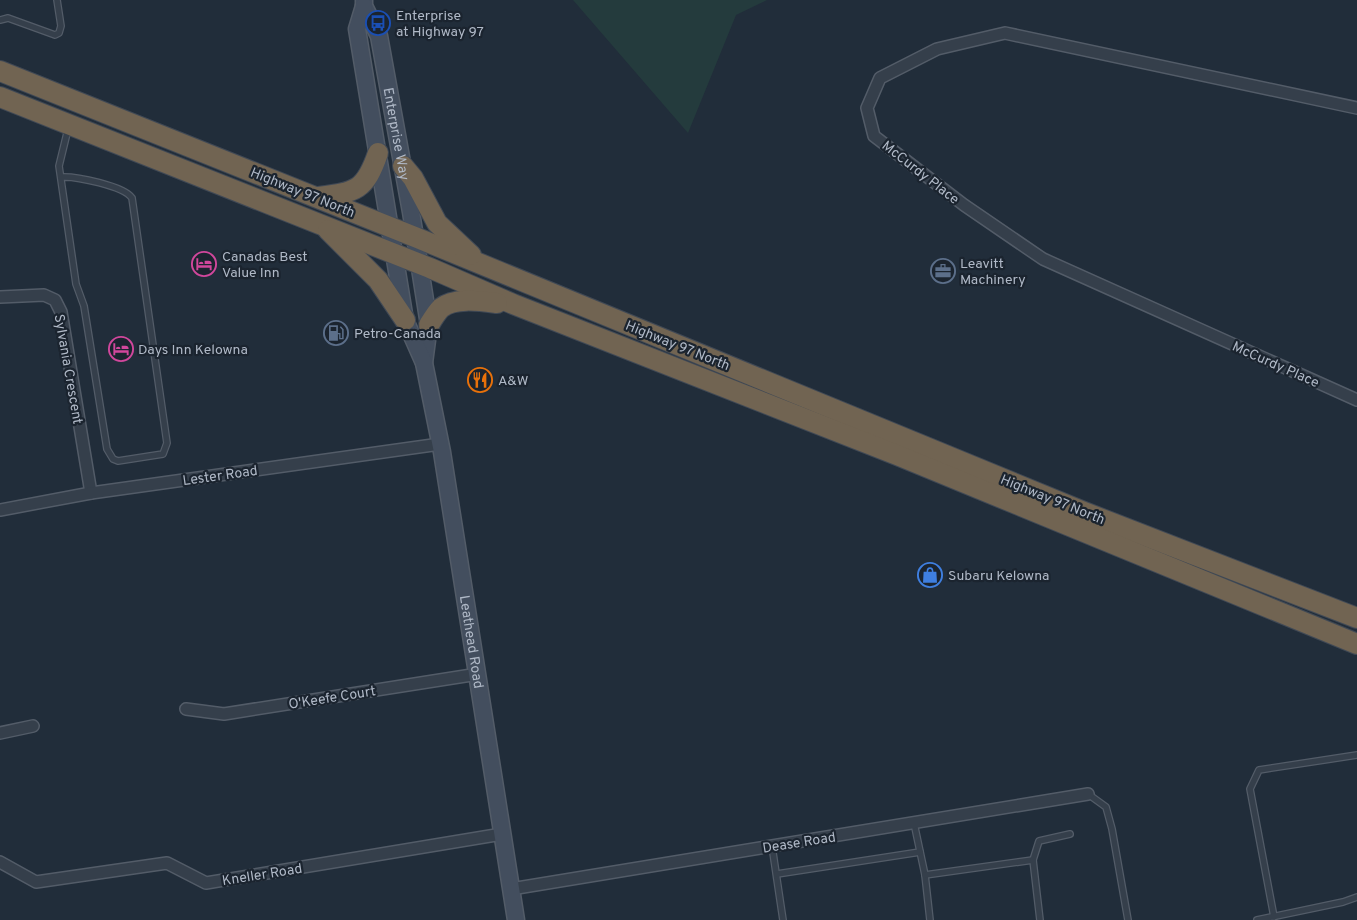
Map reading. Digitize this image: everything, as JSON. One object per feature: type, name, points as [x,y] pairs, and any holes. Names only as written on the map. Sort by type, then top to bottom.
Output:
[{"type":"highway","name":"Highway 97 North","points":[[0,71],[482,264],[1084,512],[1357,618]]},
{"type":"highway","name":"Highway 97 North","points":[[0,97],[325,226],[513,304],[897,455],[1357,644]]},
{"type":"highway","points":[[315,197],[344,194],[363,185],[371,174],[378,153]]},
{"type":"highway","points":[[403,166],[413,178],[437,223],[482,264]]},
{"type":"highway","points":[[325,226],[378,280],[405,320]]},
{"type":"highway","points":[[429,325],[442,308],[453,303],[465,301],[513,304]]},
{"type":"street","name":"Enterprise Way","points":[[364,3],[357,29],[390,227]]},
{"type":"street","name":"Enterprise Way","points":[[364,3],[379,36],[403,166],[418,264]]},
{"type":"street","name":"McCurdy Place","points":[[1357,108],[1005,33],[938,49],[880,78],[867,108],[874,136],[964,205],[1043,259],[1357,400]]},
{"type":"street","name":"Leathead Road","points":[[390,227],[405,320],[424,363],[440,444],[516,920]]},
{"type":"street","name":"Leathead Road","points":[[418,264],[429,325],[424,363]]},
{"type":"street","name":"Sylvania Crescent","points":[[0,297],[44,295],[55,300],[60,312],[90,494]]},
{"type":"street","name":"Lester Road","points":[[0,510],[90,494],[440,444]]},
{"type":"street","name":"O'Keefe Court","points":[[186,709],[224,714],[478,674]]},
{"type":"street","points":[[0,733],[33,726]]},
{"type":"street","name":"Dease Road","points":[[511,889],[1088,794]]},
{"type":"street","name":"Kneller Road","points":[[0,862],[36,882],[167,863],[206,883],[502,834]]},
{"type":"lane","points":[[0,20],[8,18],[55,35],[59,33],[61,26],[57,0]]},
{"type":"lane","points":[[61,177],[70,177],[123,189],[132,198],[168,443],[163,454],[118,461],[113,460],[107,449],[84,306],[76,284],[61,177],[59,162],[70,124]]},
{"type":"lane","points":[[1274,917],[1250,789],[1259,770],[1357,755]]},
{"type":"lane","points":[[1088,794],[1106,806],[1112,829],[1128,920]]},
{"type":"lane","points":[[914,823],[925,875],[930,920]]},
{"type":"lane","points":[[1040,920],[1033,860],[1039,841],[1070,834]]},
{"type":"lane","points":[[772,846],[783,920]]},
{"type":"lane","points":[[776,874],[920,852]]},
{"type":"lane","points":[[925,875],[1033,860]]},
{"type":"lane","points":[[1257,920],[1357,897]]},
{"type":"green space","points":[[573,0],[767,0],[736,15],[688,133]]},
{"type":"place","name":"Enterprise at Highway 97","points":[[378,23]]},
{"type":"place","name":"Canadas Best Value Inn","points":[[204,264]]},
{"type":"place","name":"Leavitt Machinery","points":[[943,271]]},
{"type":"place","name":"Petro-Canada","points":[[336,333]]},
{"type":"place","name":"Days Inn Kelowna","points":[[121,349]]},
{"type":"place","name":"A&W","points":[[480,380]]},
{"type":"place","name":"Subaru Kelowna","points":[[930,575]]}]
